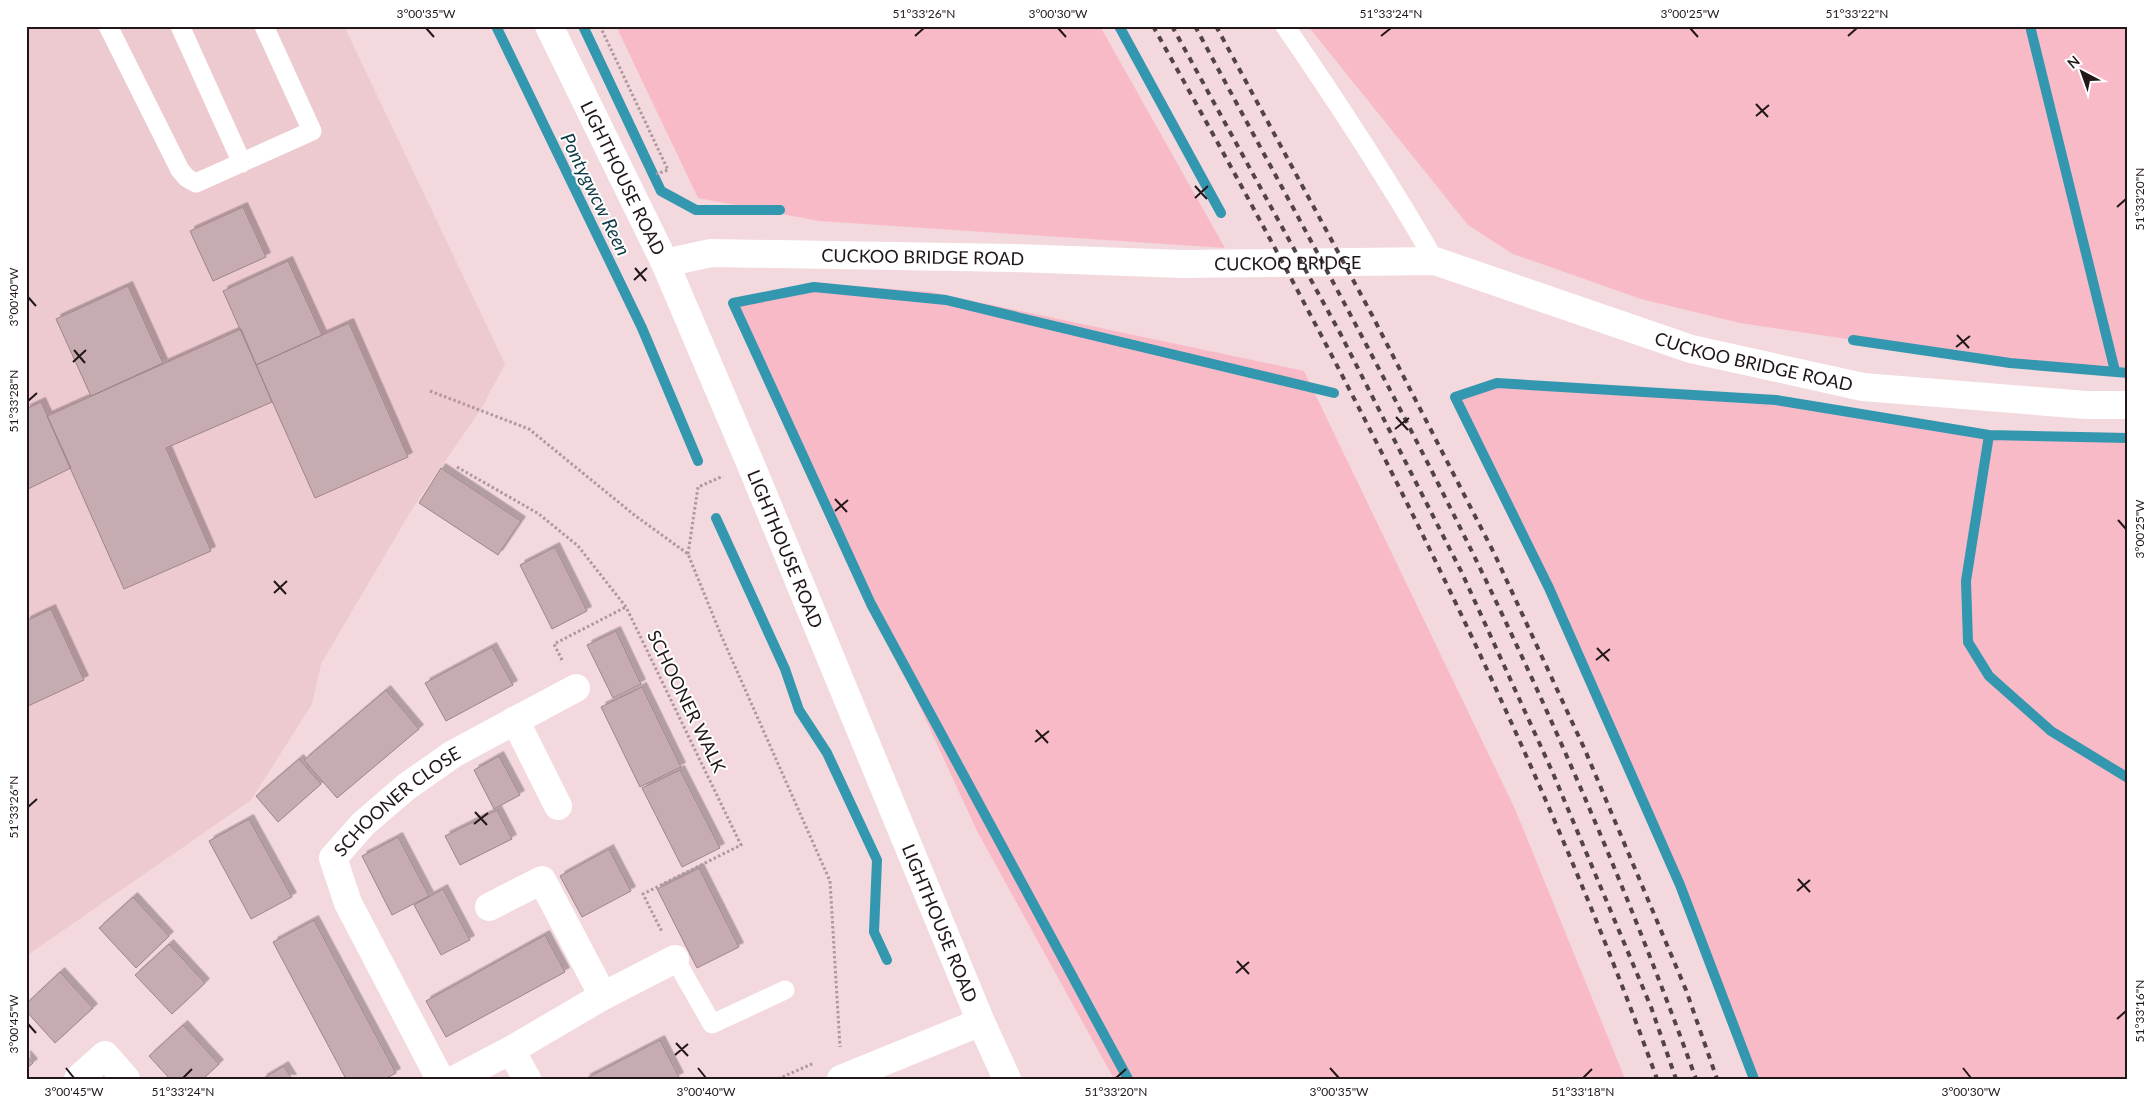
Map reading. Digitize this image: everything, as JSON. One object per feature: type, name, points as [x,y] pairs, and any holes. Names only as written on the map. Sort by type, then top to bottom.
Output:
[{"type":"street","name":"LIGHTHOUSE ROAD","points":[[549,26],[665,262],[751,464],[981,1022],[1007,1079]]},
{"type":"street","name":"CUCKOO BRIDGE ROAD","points":[[665,262],[711,253],[1013,258],[1182,264]]},
{"type":"street","name":"CUCKOO BRIDGE ROAD","points":[[1393,262],[1435,262],[1691,349],[1863,387],[2086,405],[2128,405]]},
{"type":"street","name":"CUCKOO BRIDGE","points":[[1182,264],[1393,262]]},
{"type":"street","name":"SCHOONER CLOSE","points":[[440,1079],[348,903],[333,858],[363,824],[406,787],[453,754],[576,688]]},
{"type":"street","points":[[515,720],[558,806]]},
{"type":"street","points":[[489,907],[542,880],[603,996]]},
{"type":"street","points":[[456,1079],[511,1050],[603,996],[675,959]]},
{"type":"street","points":[[842,1069],[981,1022]]},
{"type":"street","points":[[511,1050],[527,1079]]},
{"type":"street","points":[[78,1079],[105,1055],[126,1079]]},
{"type":"lane","points":[[108,26],[180,170],[187,178],[196,183],[312,132],[264,26]]},
{"type":"lane","points":[[180,26],[242,163]]},
{"type":"lane","points":[[1285,26],[1340,107],[1435,262]]},
{"type":"lane","points":[[675,959],[712,1024],[785,990]]},
{"type":"path","points":[[600,26],[668,170]]},
{"type":"path","points":[[430,391],[529,428],[633,514],[688,554]]},
{"type":"path","points":[[751,464],[698,487],[688,554],[736,671],[830,881],[842,1069],[778,1079]]},
{"type":"path","name":"SCHOONER WALK","points":[[457,467],[539,514],[572,541],[626,607],[742,845],[643,894],[675,959]]},
{"type":"path","points":[[576,688],[554,644],[626,607]]},
{"type":"shaded area","points":[[26,26],[344,26],[505,364],[481,409],[412,509],[321,664],[312,704],[251,800],[26,956]]},
{"type":"shaded area","points":[[616,26],[1100,26],[1225,248],[819,221],[698,198]]},
{"type":"shaded area","points":[[1308,26],[2128,26],[2128,373],[2010,363],[1740,323],[1641,299],[1513,254],[1468,225]]},
{"type":"shaded area","points":[[829,284],[931,292],[1304,371],[1515,809],[1625,1079],[1114,1079],[977,831],[735,306]]},
{"type":"shaded area","points":[[1497,383],[1776,400],[1989,435],[2128,438],[2128,1079],[1754,1079],[1680,885],[1549,588],[1455,397]]},
{"type":"building","points":[[243,207],[266,257],[213,281],[190,231]]},
{"type":"building","points":[[288,261],[322,335],[256,365],[223,291]]},
{"type":"building","points":[[128,286],[163,363],[91,396],[56,319]]},
{"type":"building","points":[[349,323],[408,457],[315,498],[256,365]]},
{"type":"building","points":[[241,329],[272,402],[166,448],[211,551],[124,589],[47,416]]},
{"type":"building","points":[[41,402],[71,468],[26,490],[26,409]]},
{"type":"building","points":[[441,468],[521,521],[498,555],[419,503]]},
{"type":"building","points":[[555,547],[587,611],[552,629],[520,565]]},
{"type":"building","points":[[51,609],[84,680],[26,707],[26,621]]},
{"type":"building","points":[[616,631],[641,684],[613,698],[587,645]]},
{"type":"building","points":[[492,647],[513,685],[446,721],[425,683]]},
{"type":"building","points":[[642,687],[681,767],[640,787],[601,707]]},
{"type":"building","points":[[386,690],[419,729],[337,798],[304,760]]},
{"type":"building","points":[[499,756],[520,795],[494,809],[474,770]]},
{"type":"building","points":[[299,759],[321,784],[278,822],[256,796]]},
{"type":"building","points":[[680,770],[720,848],[682,867],[642,788]]},
{"type":"building","points":[[497,810],[512,839],[460,865],[445,836]]},
{"type":"building","points":[[249,819],[292,897],[251,919],[209,841]]},
{"type":"building","points":[[398,837],[429,896],[392,915],[362,856]]},
{"type":"building","points":[[609,849],[631,891],[582,917],[560,876]]},
{"type":"building","points":[[699,868],[739,947],[697,968],[657,889]]},
{"type":"building","points":[[443,889],[470,940],[441,955],[414,905]]},
{"type":"building","points":[[133,897],[169,936],[136,968],[99,928]]},
{"type":"building","points":[[314,920],[396,1073],[385,1079],[346,1079],[273,942]]},
{"type":"building","points":[[545,935],[565,972],[446,1037],[426,1001]]},
{"type":"building","points":[[169,944],[205,983],[172,1014],[135,975]]},
{"type":"building","points":[[60,972],[93,1008],[55,1043],[26,1011],[26,1004]]},
{"type":"building","points":[[183,1025],[219,1064],[203,1079],[170,1079],[149,1056]]},
{"type":"building","points":[[660,1040],[679,1077],[675,1079],[585,1079]]},
{"type":"building","points":[[26,1055],[33,1063],[26,1069]]},
{"type":"building","points":[[284,1066],[292,1079],[262,1079]]},
{"type":"waterway","name":"Pontygwcw Reen","points":[[496,26],[642,328],[698,461]]},
{"type":"waterway","points":[[583,26],[661,191],[696,210],[780,210]]},
{"type":"waterway","points":[[1119,26],[1221,213]]},
{"type":"waterway","points":[[2030,26],[2115,371]]},
{"type":"waterway","points":[[1128,1079],[871,604],[733,303],[814,287],[946,300],[1334,393]]},
{"type":"waterway","points":[[1853,340],[2010,363],[2128,373]]},
{"type":"waterway","points":[[1754,1079],[1680,885],[1549,588],[1455,397],[1497,383],[1776,400],[1989,435],[2128,438]]},
{"type":"waterway","points":[[1989,435],[1966,581],[1968,642],[1989,676],[2051,731],[2128,778]]},
{"type":"waterway","points":[[716,518],[785,669],[799,710],[827,753],[877,860],[874,932],[887,960]]},
{"type":"railway","points":[[1153,26],[1293,282],[1426,542],[1489,674],[1549,807],[1605,942],[1657,1079]]},
{"type":"railway","points":[[1172,26],[1340,333],[1462,573],[1552,771],[1651,1007],[1676,1079]]},
{"type":"railway","points":[[1195,26],[1375,362],[1445,498],[1509,629],[1567,756],[1621,884],[1696,1079]]},
{"type":"railway","points":[[1216,26],[1372,315],[1494,553],[1585,750],[1686,990],[1717,1079]]}]
